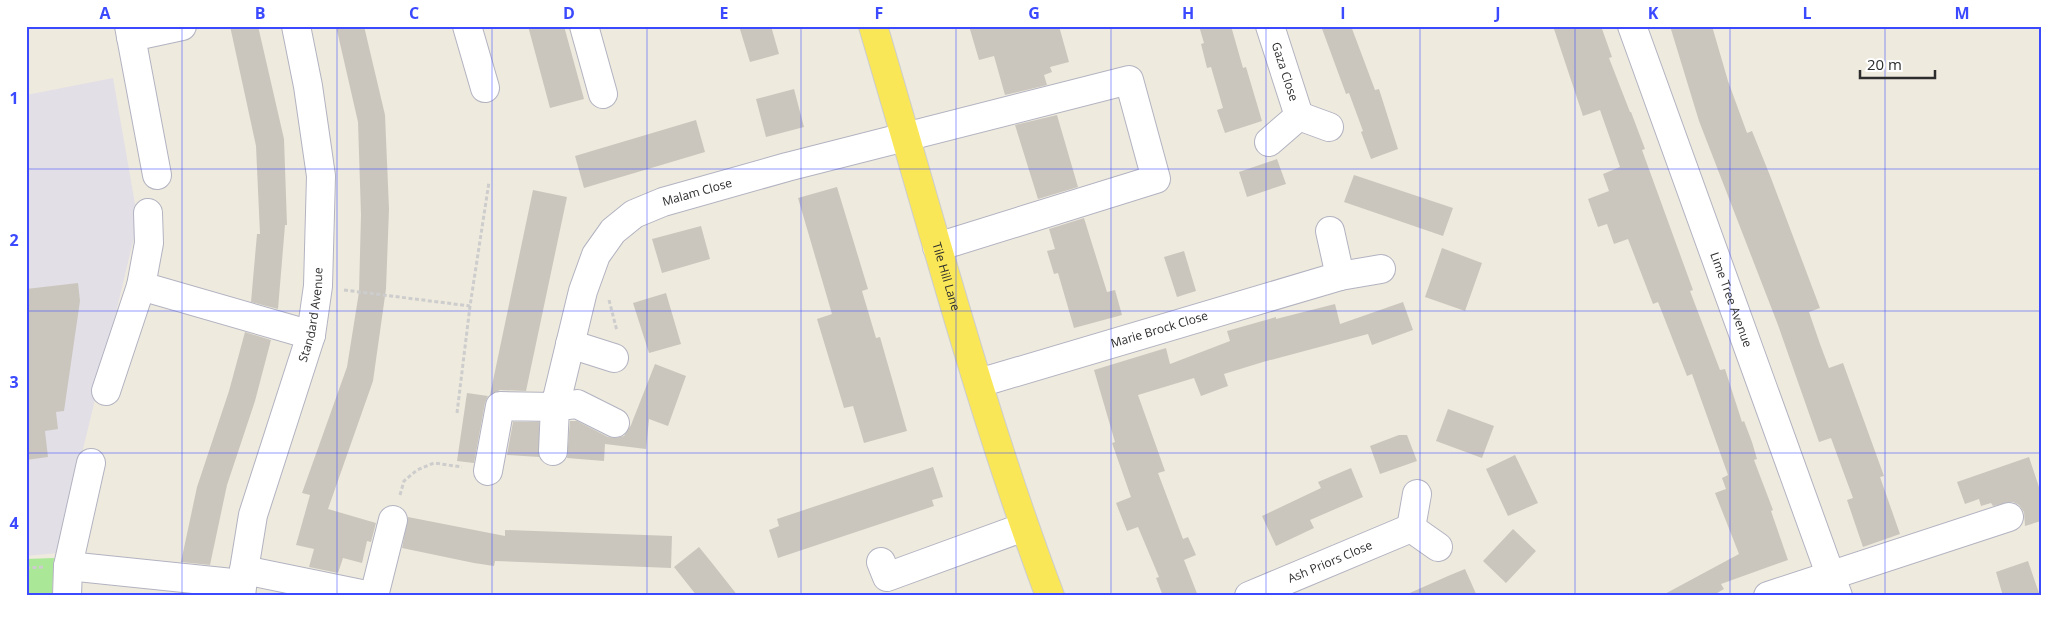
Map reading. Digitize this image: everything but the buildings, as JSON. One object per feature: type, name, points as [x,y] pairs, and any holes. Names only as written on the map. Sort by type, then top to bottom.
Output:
[{"type":"main road","name":"Tile Hill Lane","points":[[873,26],[979,383],[1024,527],[1050,596]]},
{"type":"street","points":[[157,175],[130,32],[182,26]]},
{"type":"street","name":"Standard Avenue","points":[[242,583],[253,515],[311,335],[318,286],[321,176],[308,86],[296,26]]},
{"type":"street","points":[[467,26],[485,88]]},
{"type":"street","points":[[584,26],[603,94]]},
{"type":"street","name":"Gaza Close","points":[[1270,26],[1299,116]]},
{"type":"street","name":"Lime Tree Avenue","points":[[1632,26],[1835,585]]},
{"type":"street","name":"Malam Close","points":[[553,451],[555,407],[582,291],[596,255],[612,231],[634,214],[663,202],[786,167],[1129,80],[1156,179],[938,247]]},
{"type":"street","name":"Gaza Close","points":[[1299,116],[1329,127]]},
{"type":"street","name":"Gaza Close","points":[[1269,142],[1299,116]]},
{"type":"street","points":[[106,392],[141,286],[149,243],[148,213]]},
{"type":"street","points":[[1330,232],[1340,276]]},
{"type":"street","name":"Marie Brock Close","points":[[979,383],[1340,276],[1381,269]]},
{"type":"street","points":[[141,286],[311,335]]},
{"type":"street","points":[[570,344],[614,358]]},
{"type":"street","points":[[488,471],[500,406],[555,407],[577,404],[615,423]]},
{"type":"street","points":[[67,596],[58,566],[91,463]]},
{"type":"street","points":[[1417,494],[1411,528],[1438,547]]},
{"type":"street","points":[[1768,596],[1835,585],[2009,517]]},
{"type":"street","points":[[58,566],[373,596],[393,520]]},
{"type":"street","points":[[881,562],[887,577],[1024,527]]},
{"type":"street","name":"Ash Priors Close","points":[[1249,596],[1411,528]]},
{"type":"path","points":[[456,413],[489,182]]},
{"type":"path","points":[[318,286],[470,306]]},
{"type":"path","points":[[393,520],[404,480],[417,470],[434,463],[488,471]]},
{"type":"path","points":[[26,568],[58,566]]},
{"type":"shaded area","points":[[113,78],[138,221],[58,553],[26,556],[26,95]]},
{"type":"green space","points":[[54,558],[52,596],[26,596],[26,559]]}]
